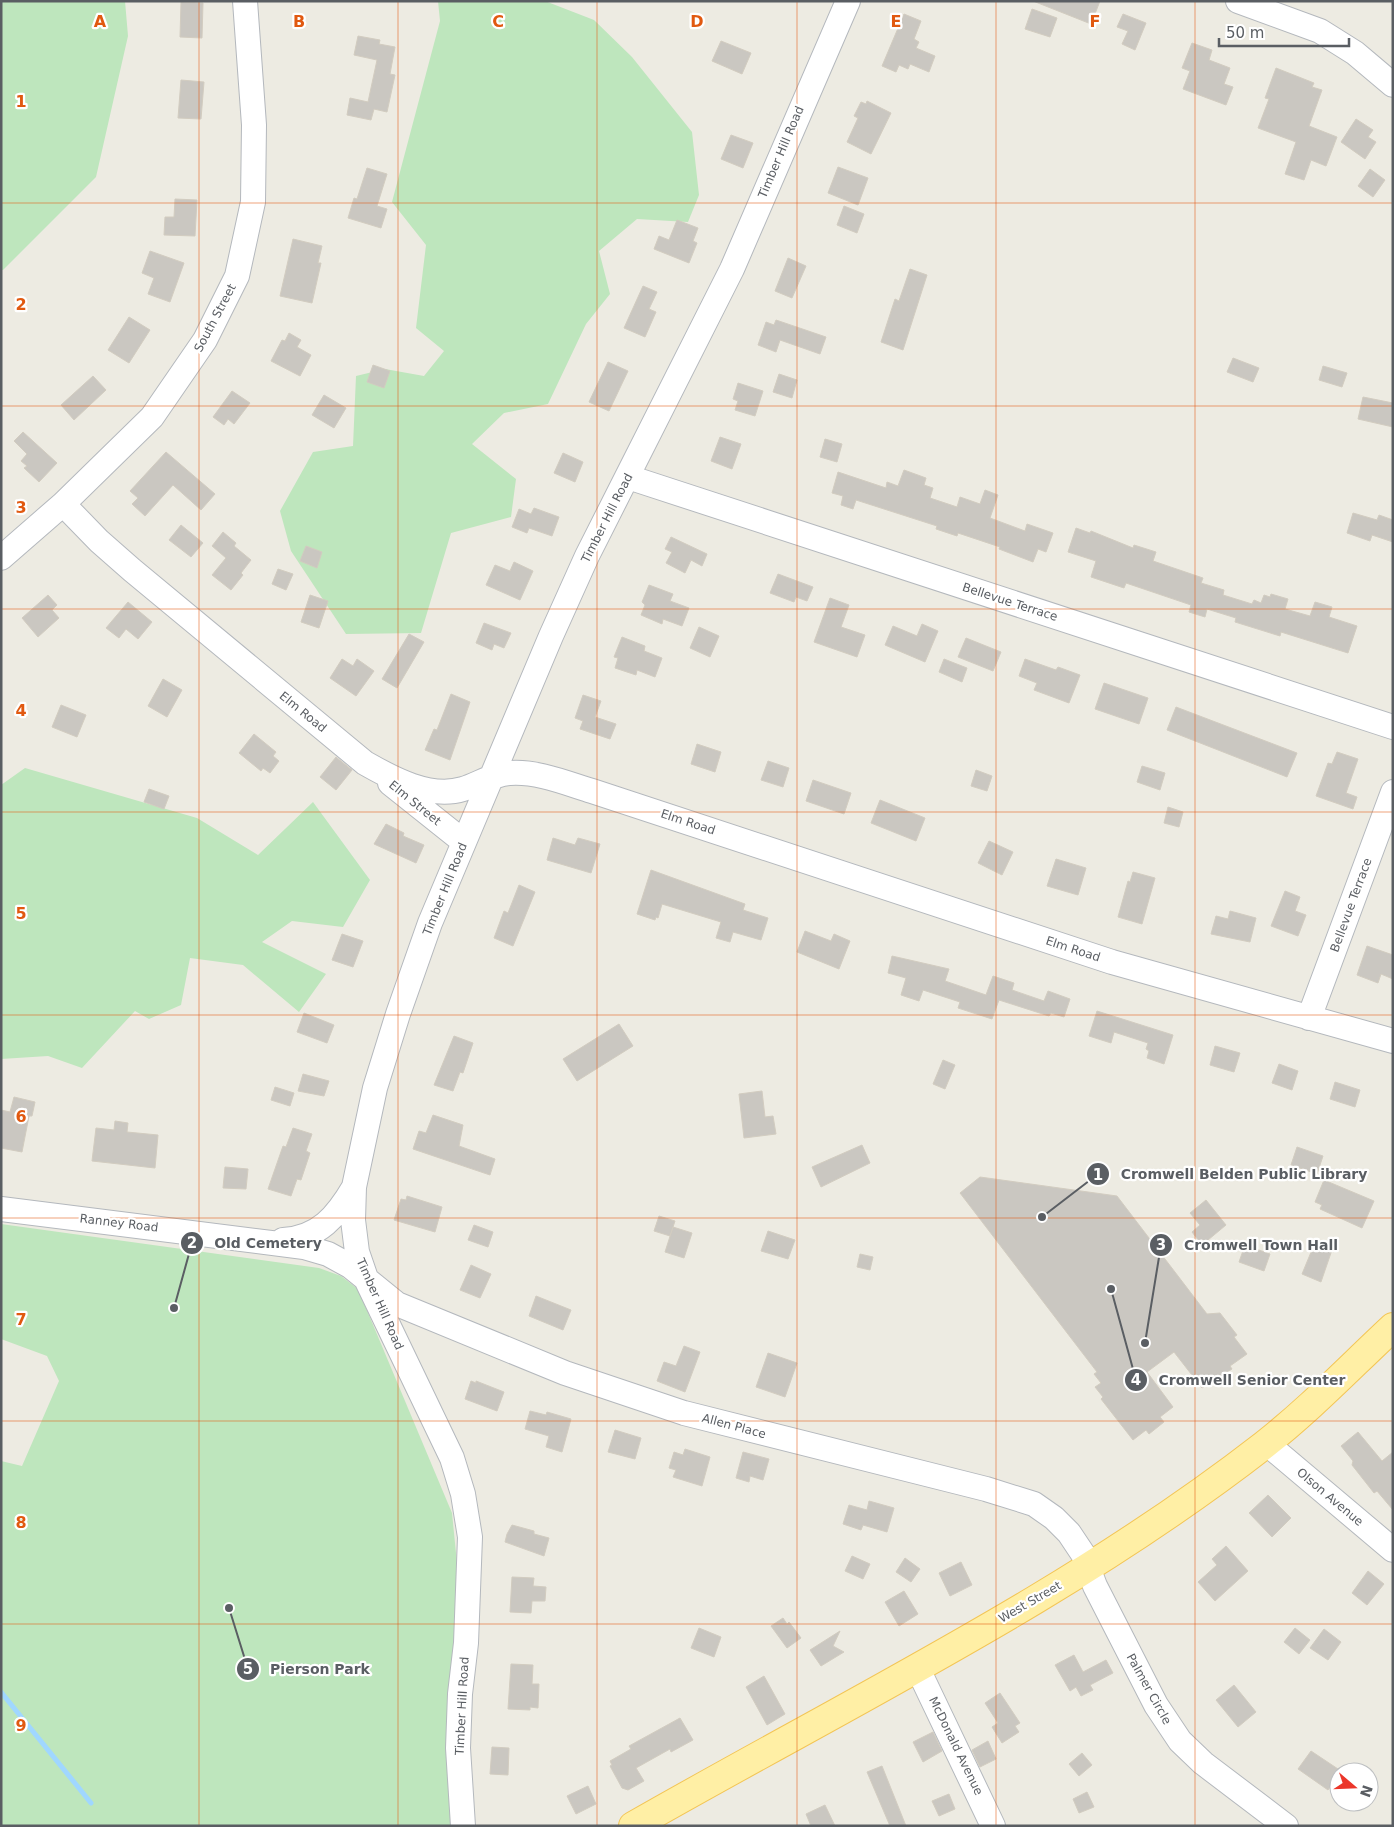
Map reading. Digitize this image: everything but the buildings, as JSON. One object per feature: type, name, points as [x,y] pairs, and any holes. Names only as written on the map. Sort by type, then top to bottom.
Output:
[{"type":"main road","name":"West Street","points":[[648,1822],[1088,1568],[1179,1507],[1266,1443],[1328,1390],[1393,1327]]},
{"type":"street","name":"South Street","points":[[3,553],[63,504],[152,417],[205,340],[237,276],[253,202],[254,125],[245,1]]},
{"type":"street","name":"Timber Hill Road","points":[[463,1826],[458,1748],[460,1694],[466,1643],[470,1537],[463,1494],[452,1458],[367,1281],[357,1252],[353,1220],[354,1187],[375,1088],[430,922],[550,636],[732,269],[848,1]]},
{"type":"street","points":[[1238,1],[1320,31],[1355,52],[1393,85]]},
{"type":"street","name":"Bellevue Terrace","points":[[628,477],[1393,727]]},
{"type":"street","name":"Elm Road","points":[[63,504],[126,564],[366,763],[408,784],[434,790],[460,790],[491,777],[509,773],[526,773],[592,791],[1103,959],[1393,1041]]},
{"type":"street","name":"Elm Street","points":[[366,763],[464,842]]},
{"type":"street","name":"Bellevue Terrace","points":[[1309,1018],[1393,792]]},
{"type":"street","name":"Ranney Road","points":[[267,1240],[298,1239],[316,1232],[342,1207],[354,1187]]},
{"type":"street","name":"Ranney Road","points":[[1,1209],[304,1246],[328,1254],[350,1266],[367,1281]]},
{"type":"street","name":"Allen Place","points":[[367,1281],[397,1304],[429,1318],[565,1372],[630,1395],[684,1413],[1020,1499],[1045,1511],[1069,1534],[1077,1544],[1088,1568]]},
{"type":"street","name":"Olson Avenue","points":[[1266,1443],[1393,1550]]},
{"type":"street","name":"Palmer Circle","points":[[1088,1568],[1156,1705],[1180,1741],[1203,1763],[1286,1826]]},
{"type":"street","name":"McDonald Avenue","points":[[917,1667],[993,1826]]},
{"type":"green space","points":[[1,1],[125,1],[128,36],[96,177],[3,270],[1,270]]},
{"type":"green space","points":[[438,1],[545,1],[594,20],[632,57],[692,132],[699,195],[688,222],[637,219],[599,251],[610,294],[586,324],[548,404],[504,413],[472,444],[516,479],[511,517],[451,533],[421,633],[346,634],[291,551],[280,511],[313,452],[353,446],[356,376],[385,369],[424,376],[444,351],[416,328],[426,245],[392,202],[440,21]]},
{"type":"green space","points":[[25,768],[197,818],[258,855],[313,802],[370,880],[343,927],[292,921],[262,942],[326,974],[299,1012],[243,965],[190,958],[181,1005],[149,1019],[135,1011],[82,1068],[48,1056],[1,1059],[1,785]]},
{"type":"green space","points":[[1,1224],[319,1268],[341,1276],[358,1289],[452,1513],[458,1573],[454,1650],[452,1826],[1,1826],[1,1461],[22,1466],[59,1381],[47,1356],[1,1339]]},
{"type":"waterway","points":[[1,1692],[91,1803]]},
{"type":"place","name":"Cromwell Belden Public Library","points":[[1042,1217]]},
{"type":"place","name":"Cromwell Senior Center","points":[[1111,1289]]},
{"type":"place","name":"Old Cemetery","points":[[174,1308]]},
{"type":"place","name":"Cromwell Town Hall","points":[[1145,1343]]},
{"type":"place","name":"Pierson Park","points":[[229,1608]]}]
